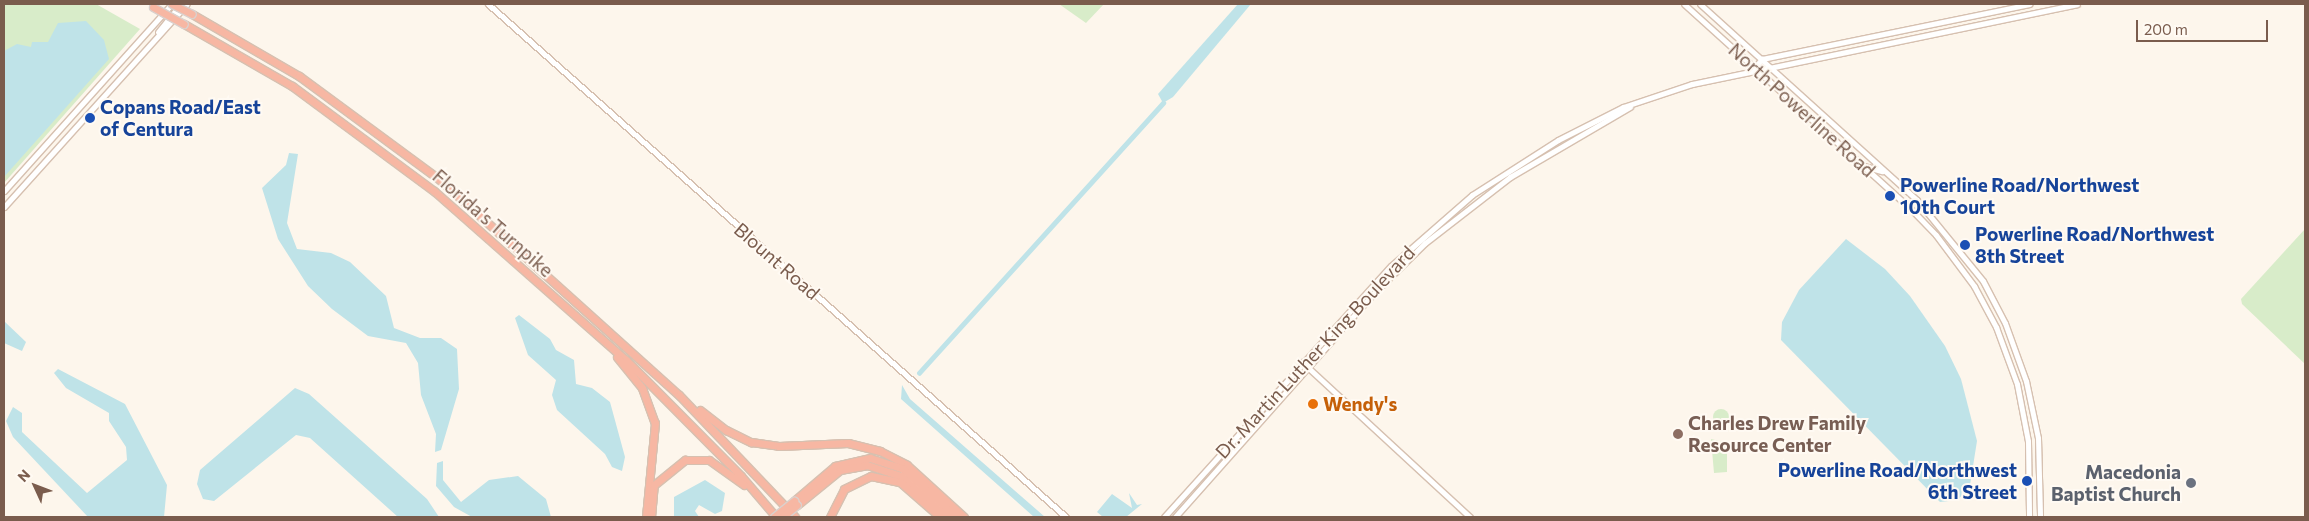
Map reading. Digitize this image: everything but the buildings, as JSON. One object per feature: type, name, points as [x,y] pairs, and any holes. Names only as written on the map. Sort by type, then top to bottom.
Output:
[{"type":"highway","name":"Florida's Turnpike","points":[[172,4],[290,71],[382,134],[510,241],[679,395],[794,517]]},
{"type":"highway","name":"Florida's Turnpike","points":[[150,5],[284,81],[368,139],[434,192],[677,410],[759,497],[775,517]]},
{"type":"highway","points":[[605,344],[642,388],[655,424],[646,517]]},
{"type":"highway","points":[[679,395],[726,430],[751,442],[780,446],[848,443],[892,456],[964,517]]},
{"type":"highway","points":[[651,517],[654,485],[684,460],[698,458],[720,465],[759,497]]},
{"type":"highway","points":[[782,517],[835,466],[870,458],[903,469],[956,517]]},
{"type":"highway","points":[[775,517],[840,470],[867,465],[892,470],[947,517]]},
{"type":"highway","points":[[830,517],[844,489],[871,476],[900,482],[940,517]]},
{"type":"main road","points":[[4,191],[172,4]]},
{"type":"main road","points":[[154,40],[181,4]]},
{"type":"main road","points":[[4,207],[187,4]]},
{"type":"main road","name":"Blount Road","points":[[488,4],[1066,517]]},
{"type":"main road","name":"North Powerline Road","points":[[1684,4],[1755,67],[1936,235],[1974,286],[1996,327],[2017,384],[2028,441],[2029,517]]},
{"type":"main road","name":"North Powerline Road","points":[[1700,4],[1762,58],[1943,227],[1983,282],[2016,348],[2029,394],[2040,473],[2040,517]]},
{"type":"main road","points":[[1755,67],[1762,58],[2029,4]]},
{"type":"main road","name":"Dr. Martin Luther King Boulevard","points":[[1164,517],[1302,362],[1420,238],[1493,180],[1580,128],[1630,107],[1755,67],[1772,68],[2077,4]]},
{"type":"main road","name":"Dr. Martin Luther King Boulevard","points":[[1175,517],[1396,271],[1465,210],[1528,166],[1630,107]]},
{"type":"main road","points":[[69,118],[77,126]]},
{"type":"main road","points":[[1863,166],[1888,174]]},
{"type":"main road","points":[[1465,210],[1493,180]]},
{"type":"main road","points":[[1966,275],[1983,282]]},
{"type":"main road","points":[[1974,286],[1988,291]]},
{"type":"main road","points":[[1302,362],[1470,517]]},
{"type":"main road","points":[[2017,384],[2029,394]]},
{"type":"main road","points":[[2020,398],[2032,408]]},
{"type":"main road","points":[[1215,472],[1228,446]]},
{"type":"main road","points":[[1196,493],[1211,465]]},
{"type":"green space","points":[[4,4],[96,4],[140,29],[4,183]]},
{"type":"green space","points":[[1059,4],[1104,4],[1086,23]]},
{"type":"green space","points":[[2305,229],[2305,364],[2242,304],[2241,299]]},
{"type":"green space","points":[[1721,409],[1727,411],[1729,417],[1727,423],[1721,425],[1715,423],[1713,417],[1715,411]]},
{"type":"green space","points":[[1711,439],[1727,443],[1727,472],[1714,473]]},
{"type":"water","points":[[1238,4],[1251,4],[1173,97],[1163,103],[1158,94]]},
{"type":"water","points":[[86,21],[104,40],[109,59],[4,177],[4,51],[17,44],[31,47],[32,42],[48,42],[58,23]]},
{"type":"water","points":[[289,153],[298,154],[287,223],[297,249],[331,253],[350,262],[386,296],[394,328],[420,338],[441,338],[457,349],[459,389],[441,450],[435,452],[436,434],[421,395],[418,363],[406,343],[368,336],[332,309],[308,286],[278,239],[262,188],[286,165]]},
{"type":"water","points":[[1846,239],[1885,269],[1910,296],[1945,346],[1961,379],[1977,441],[1970,485],[1958,500],[1940,502],[1781,340],[1782,322],[1799,290]]},
{"type":"water","points":[[519,315],[550,339],[556,350],[574,360],[576,384],[592,388],[610,402],[625,457],[622,471],[612,467],[605,454],[557,410],[552,395],[556,380],[528,355],[515,318]]},
{"type":"water","points":[[4,321],[26,342],[22,351],[4,343]]},
{"type":"water","points":[[58,369],[125,404],[167,485],[164,517],[88,517],[13,437],[6,421],[13,407],[22,413],[22,432],[87,493],[127,460],[126,447],[109,421],[109,413],[66,388],[54,373]]},
{"type":"water","points":[[902,385],[910,399],[1045,517],[1034,517],[901,399]]},
{"type":"water","points":[[295,388],[309,394],[427,499],[439,517],[398,517],[310,438],[296,435],[214,501],[203,499],[197,484],[200,470]]},
{"type":"water","points":[[443,461],[443,480],[461,502],[489,480],[518,476],[546,499],[551,517],[472,517],[454,507],[436,486],[437,463]]},
{"type":"water","points":[[705,480],[725,493],[722,511],[715,514],[699,505],[695,511],[699,517],[674,517],[674,497]]},
{"type":"water","points":[[1129,493],[1137,505],[1142,504],[1126,517],[1103,517],[1097,512],[1112,494],[1132,508]]},
{"type":"waterway","points":[[919,373],[1163,103]]},
{"type":"place","name":"Copans Road/East of Centura","points":[[90,118]]},
{"type":"place","name":"Powerline Road/Northwest 10th Court","points":[[1890,196]]},
{"type":"place","name":"Powerline Road/Northwest 8th Street","points":[[1965,245]]},
{"type":"place","name":"Wendy's","points":[[1313,404]]},
{"type":"place","name":"Charles Drew Family Resource Center","points":[[1678,434]]},
{"type":"place","name":"Powerline Road/Northwest 6th Street","points":[[2027,481]]},
{"type":"place","name":"Macedonia Baptist Church","points":[[2191,483]]}]
